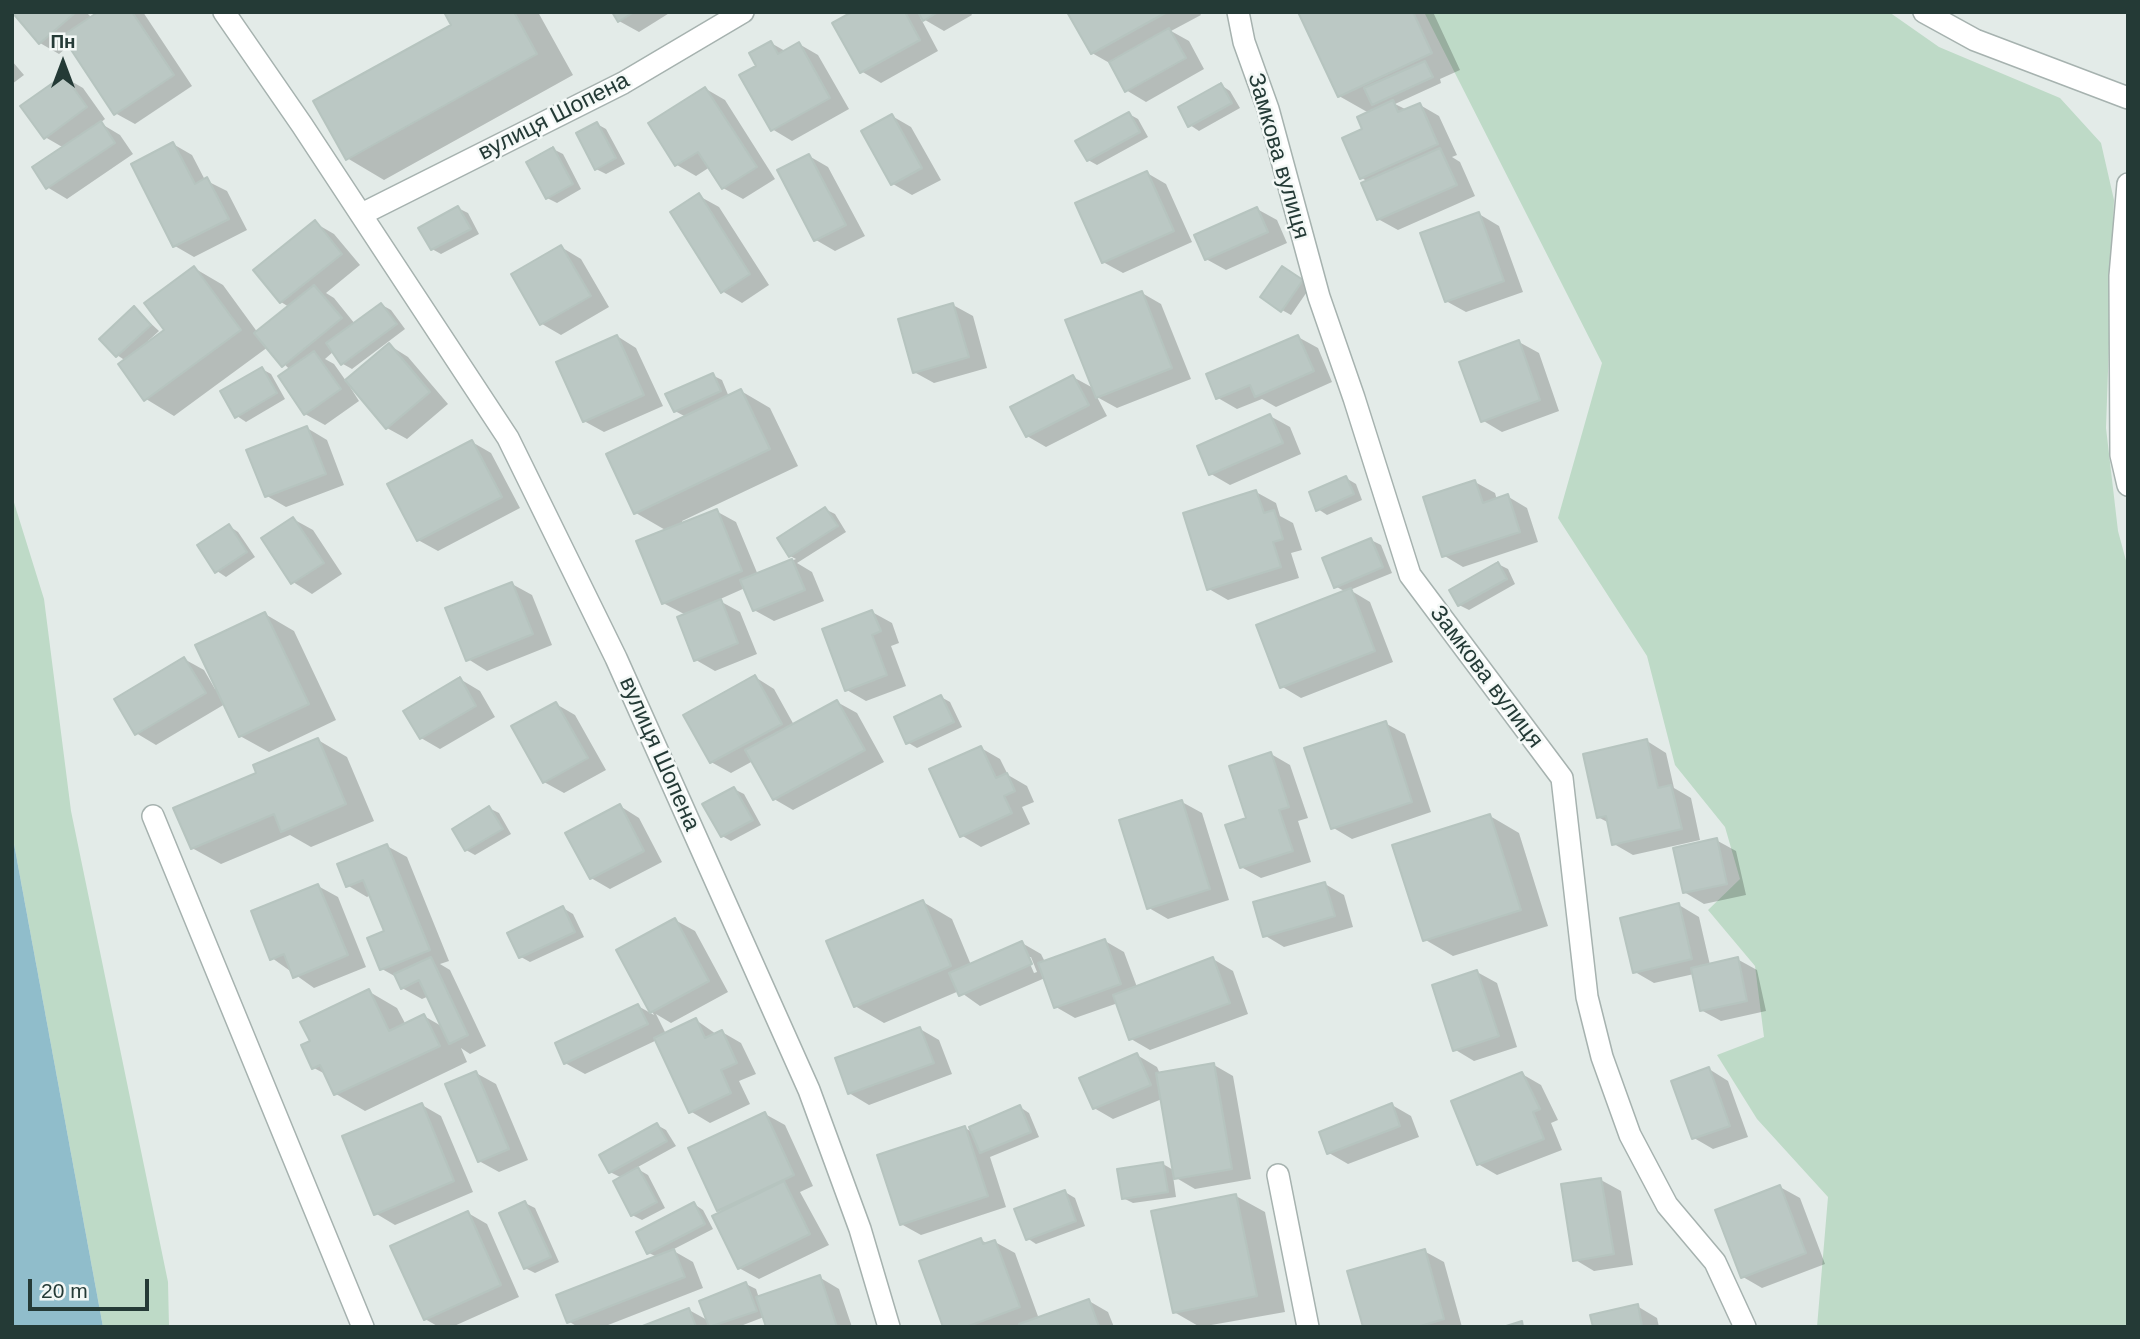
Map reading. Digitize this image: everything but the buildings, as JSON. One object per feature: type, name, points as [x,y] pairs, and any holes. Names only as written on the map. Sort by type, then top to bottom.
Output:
[{"type":"street","name":"вулиця Шопена","points":[[224,12],[362,214],[508,439],[616,659],[809,1090],[860,1230],[888,1327]]},
{"type":"street","name":"вулиця Шопена","points":[[362,214],[623,83],[743,12]]},
{"type":"street","name":"Замкова вулиця","points":[[1238,12],[1244,42],[1268,109],[1318,297],[1354,398],[1410,575],[1562,778],[1587,997],[1602,1057],[1630,1135],[1667,1205],[1715,1262],[1745,1327]]},
{"type":"street","points":[[1924,12],[1975,40],[2128,98]]},
{"type":"street","points":[[2128,184],[2120,290],[2121,455],[2128,485]]},
{"type":"street","points":[[153,816],[363,1327]]},
{"type":"street","points":[[1278,1175],[1308,1327]]},
{"type":"green space","points":[[1424,12],[1889,12],[1939,47],[2060,98],[2101,143],[2114,200],[2106,428],[2118,531],[2128,568],[2128,1327],[1817,1327],[1828,1197],[1757,1119],[1717,1055],[1764,1037],[1755,966],[1708,910],[1740,879],[1725,827],[1675,765],[1647,656],[1558,518],[1602,363]]},
{"type":"green space","points":[[12,496],[44,599],[71,811],[168,1282],[169,1327],[103,1327],[12,833]]},
{"type":"water","points":[[12,833],[103,1327],[12,1327]]}]
